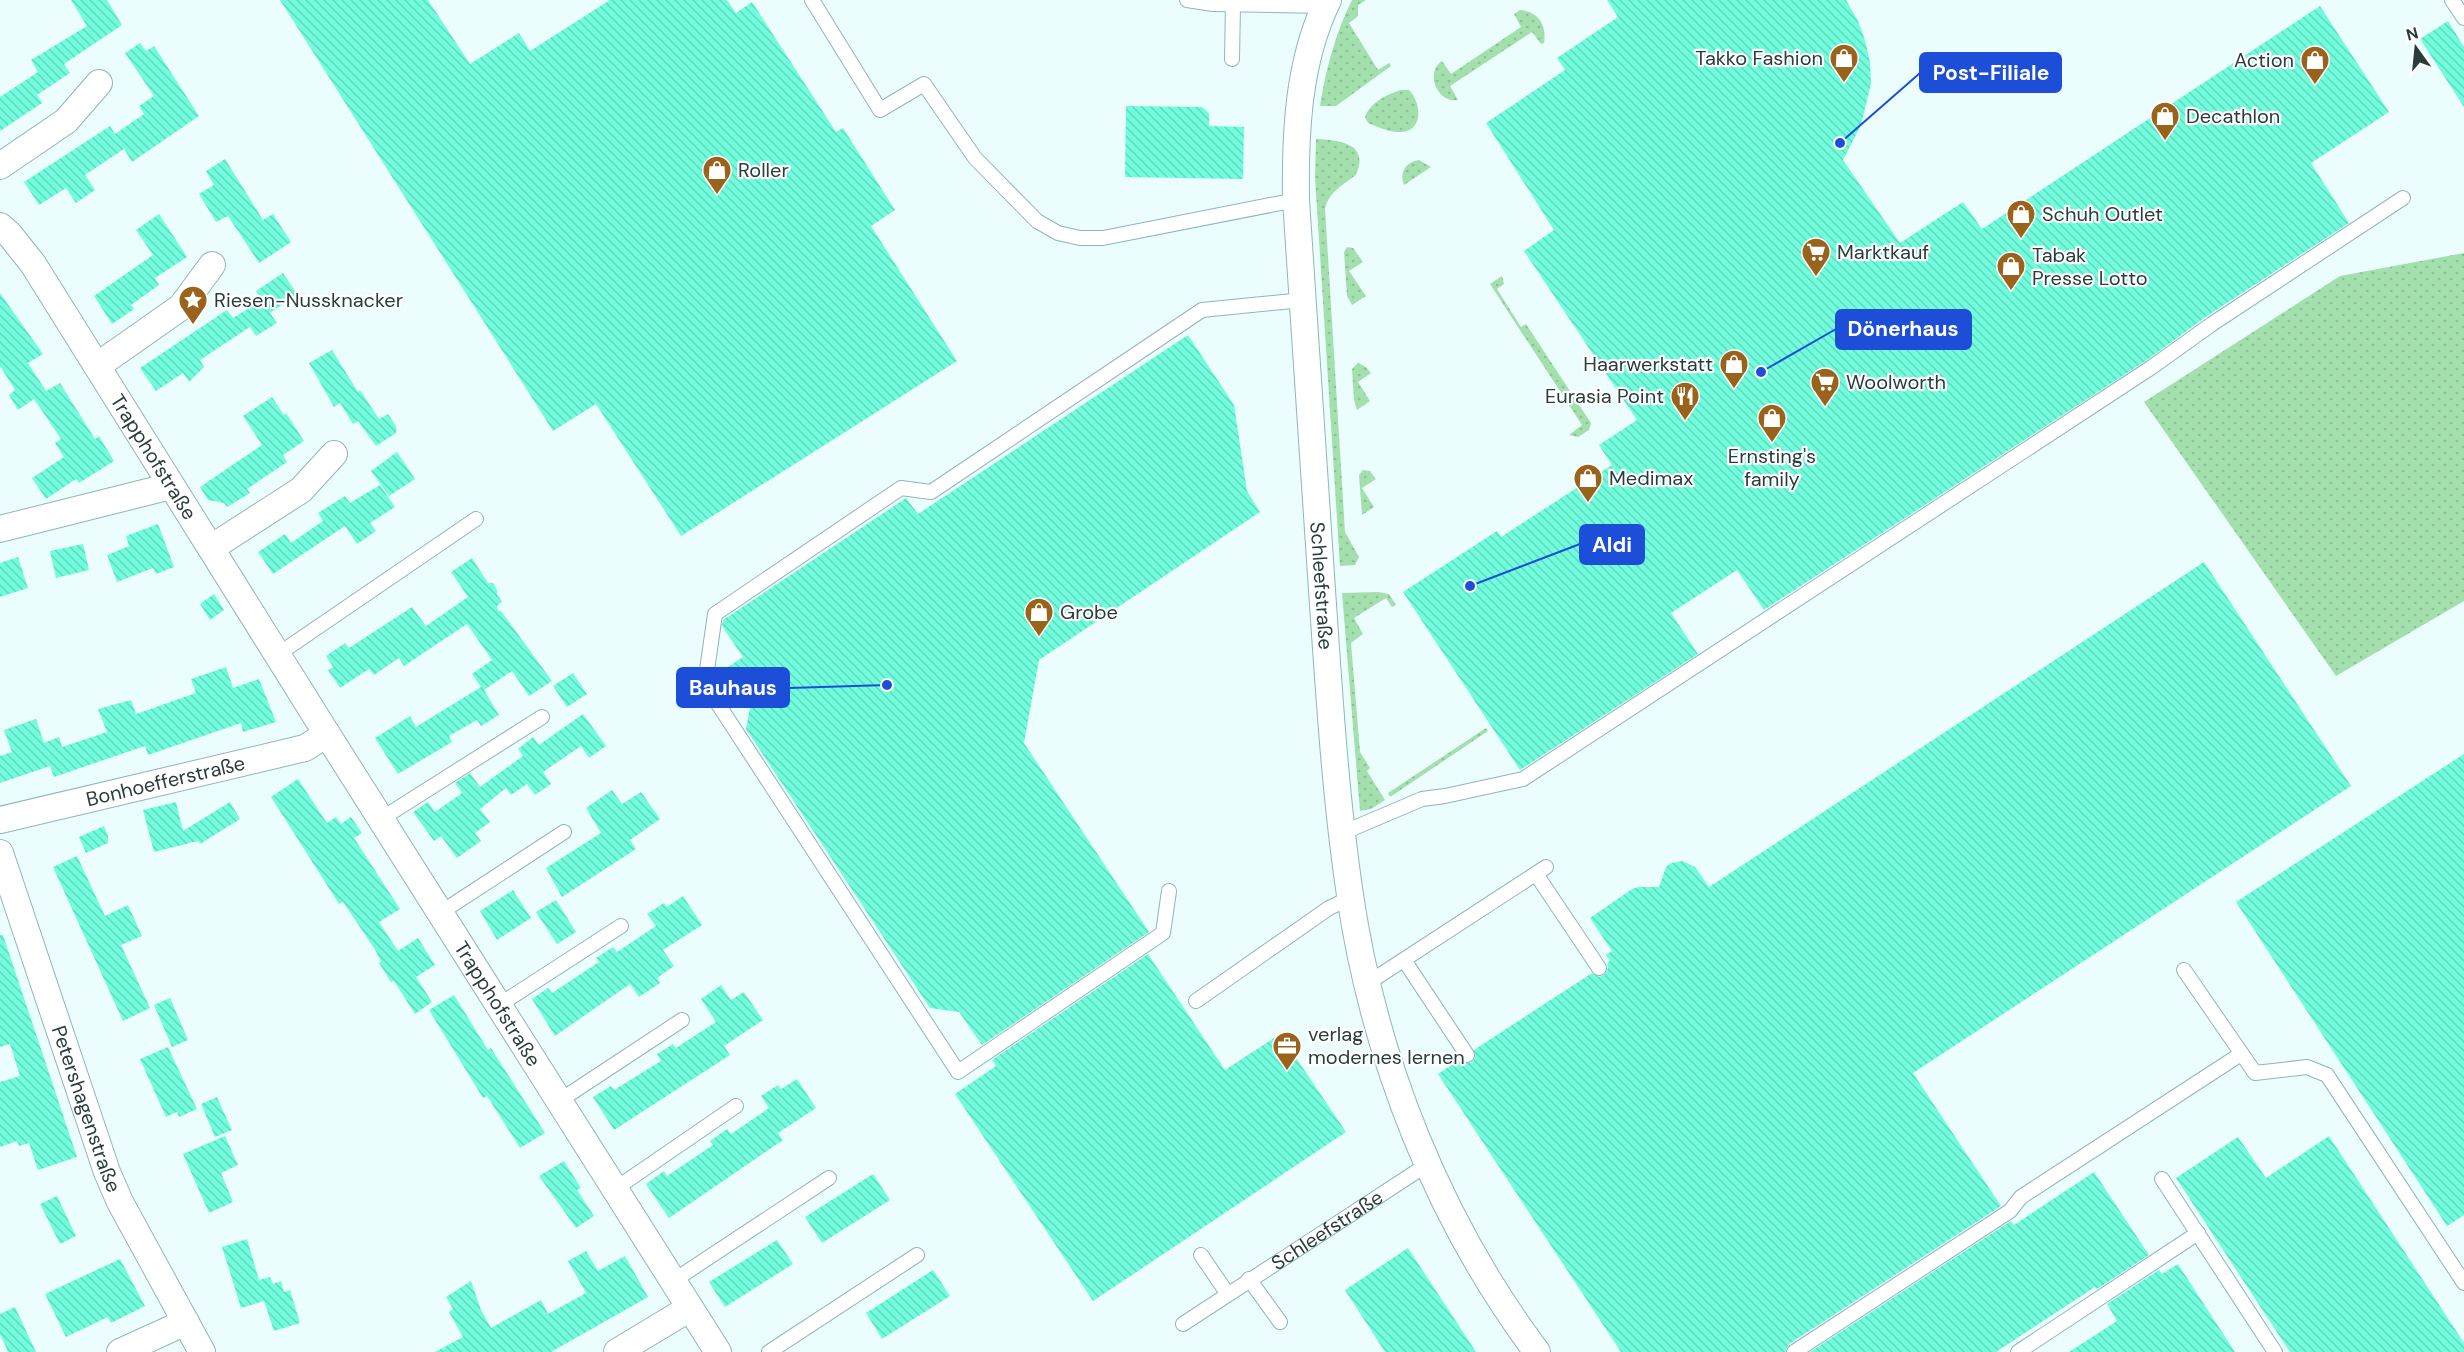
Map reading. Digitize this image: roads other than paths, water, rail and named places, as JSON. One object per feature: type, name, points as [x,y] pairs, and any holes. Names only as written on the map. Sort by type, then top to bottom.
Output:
[{"type":"street","name":"Schleefstraße","points":[[1327,3],[1310,55],[1298,117],[1295,144],[1296,200],[1325,636],[1350,898],[1368,983],[1392,1070],[1428,1164],[1459,1228],[1485,1274],[1538,1352]]},
{"type":"street","points":[[0,166],[66,121],[99,83]]},
{"type":"street","name":"Trapphofstraße","points":[[0,226],[33,264],[277,655],[718,1352]]},
{"type":"street","points":[[97,366],[181,307],[212,265]]},
{"type":"street","points":[[211,548],[301,490],[334,454]]},
{"type":"street","points":[[0,529],[171,486]]},
{"type":"street","name":"Bonhoefferstraße","points":[[0,820],[305,748],[327,734]]},
{"type":"street","name":"Petershagenstraße","points":[[0,852],[107,1172],[120,1202],[202,1352]]},
{"type":"street","points":[[617,1352],[690,1308]]},
{"type":"street","points":[[120,1352],[186,1322]]},
{"type":"lane","points":[[812,0],[880,110],[924,84],[975,158],[1036,221],[1058,232],[1080,238],[1103,238],[1296,200]]},
{"type":"lane","points":[[1187,0],[1233,4],[1248,2],[1327,3]]},
{"type":"lane","points":[[2452,0],[2464,18]]},
{"type":"lane","points":[[1232,59],[1233,4]]},
{"type":"lane","points":[[1342,833],[1422,799],[1523,779],[2152,368],[2212,324],[2403,198]]},
{"type":"lane","points":[[1169,891],[1163,933],[958,1072],[705,684],[715,614],[901,488],[931,492],[1202,310],[1303,300]]},
{"type":"lane","points":[[277,655],[476,519]]},
{"type":"lane","points":[[381,819],[542,717]]},
{"type":"lane","points":[[440,913],[564,832]]},
{"type":"lane","points":[[1368,983],[1541,870],[1570,915],[1599,968]]},
{"type":"lane","points":[[1196,1001],[1329,908],[1350,898]]},
{"type":"lane","points":[[499,1005],[621,926]]},
{"type":"lane","points":[[1404,960],[1467,1055]]},
{"type":"lane","points":[[2184,970],[2254,1073],[2307,1067],[2327,1075],[2464,1282]]},
{"type":"lane","points":[[559,1101],[682,1020]]},
{"type":"lane","points":[[1794,1352],[2010,1211],[2021,1197],[2241,1054]]},
{"type":"lane","points":[[615,1188],[736,1107]]},
{"type":"lane","name":"Schleefstraße","points":[[1183,1324],[1227,1293],[1428,1164]]},
{"type":"lane","points":[[673,1281],[829,1178]]},
{"type":"lane","points":[[2162,1179],[2275,1352]]},
{"type":"lane","points":[[2018,1352],[2198,1233]]},
{"type":"lane","points":[[1201,1255],[1227,1293]]},
{"type":"lane","points":[[769,1352],[917,1256]]},
{"type":"lane","points":[[1249,1279],[1280,1322]]},
{"type":"place","name":"Takko Fashion","points":[[1844,84]]},
{"type":"place","name":"Action","points":[[2315,86]]},
{"type":"place","name":"Decathlon","points":[[2165,142]]},
{"type":"place","name":"Post-Filiale","points":[[1840,143]]},
{"type":"place","name":"Roller","points":[[717,196]]},
{"type":"place","name":"Schuh Outlet","points":[[2021,240]]},
{"type":"place","name":"Marktkauf","points":[[1816,278]]},
{"type":"place","name":"Tabak Presse Lotto","points":[[2011,292]]},
{"type":"place","name":"Riesen-Nussknacker","points":[[193,326]]},
{"type":"place","name":"Dönerhaus","points":[[1761,372]]},
{"type":"place","name":"Haarwerkstatt","points":[[1734,390]]},
{"type":"place","name":"Woolworth","points":[[1825,408]]},
{"type":"place","name":"Eurasia Point","points":[[1685,422]]},
{"type":"place","name":"Ernsting's family","points":[[1772,444]]},
{"type":"place","name":"Medimax","points":[[1588,504]]},
{"type":"place","name":"Aldi","points":[[1470,586]]},
{"type":"place","name":"Grobe","points":[[1039,638]]},
{"type":"place","name":"Bauhaus","points":[[887,685]]},
{"type":"place","name":"verlag modernes lernen","points":[[1287,1072]]}]
